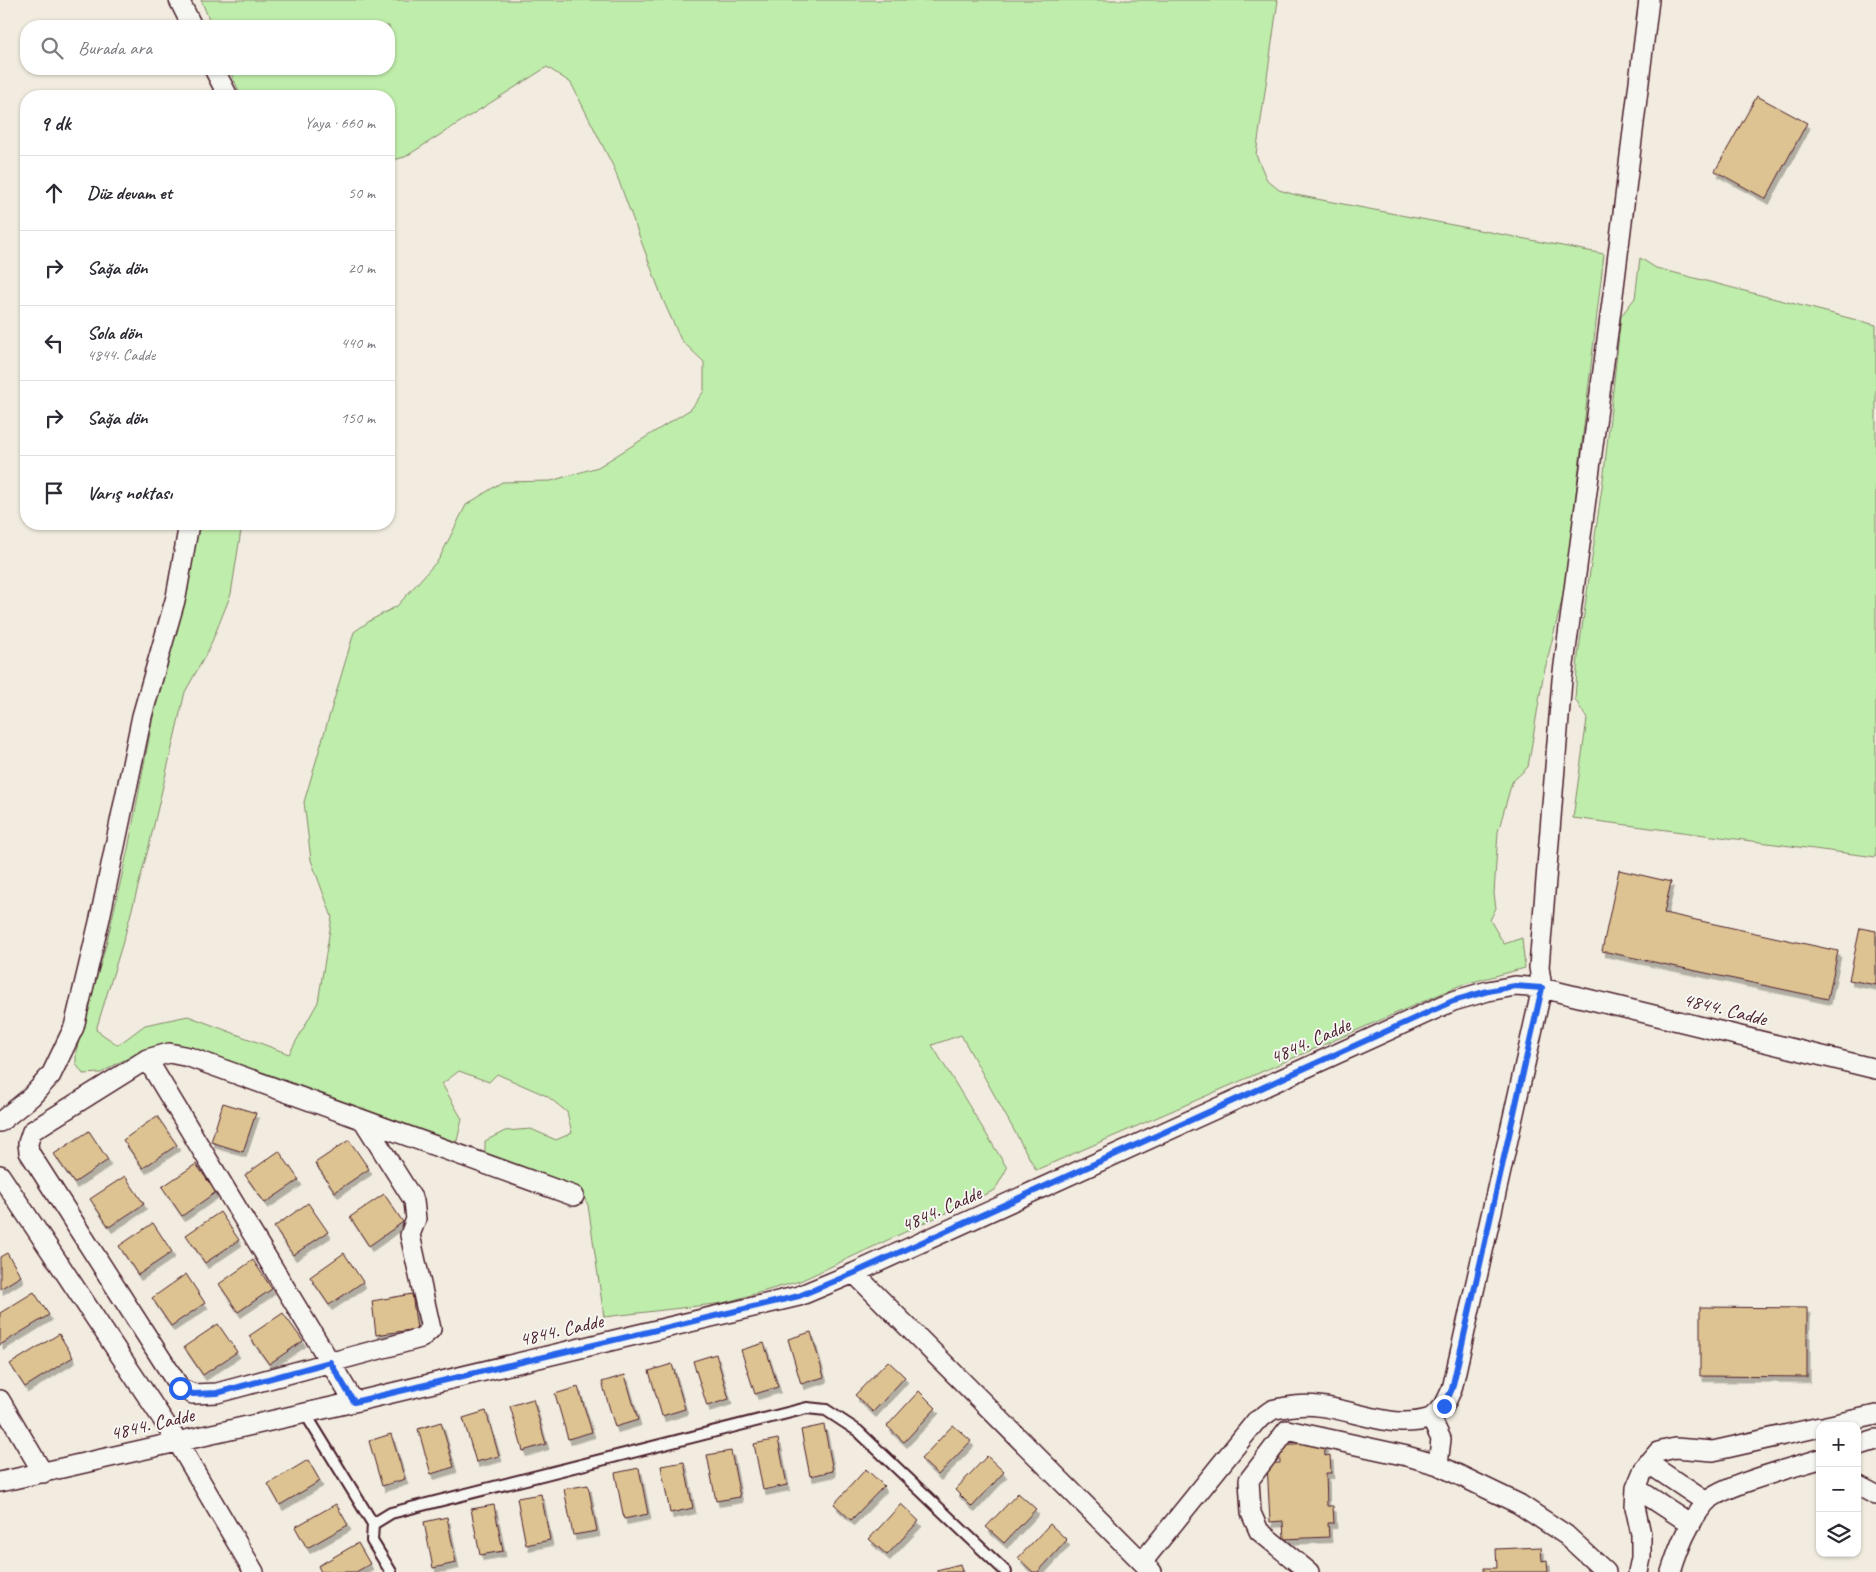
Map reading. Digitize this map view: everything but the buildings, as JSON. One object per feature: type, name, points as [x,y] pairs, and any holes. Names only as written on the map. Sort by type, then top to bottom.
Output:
[{"type":"street","points":[[179,0],[189,20]]},
{"type":"street","points":[[854,1273],[1143,1568],[1256,1421],[1274,1409],[1300,1404],[1320,1405],[1397,1423],[1417,1423],[1432,1418],[1444,1406],[1452,1389],[1542,988],[1539,967],[1562,680],[1649,0]]},
{"type":"street","points":[[217,75],[225,90]]},
{"type":"street","points":[[0,1122],[31,1097],[51,1075],[74,1028],[100,918],[142,716],[176,597],[188,530]]},
{"type":"street","name":"4844. Cadde","points":[[0,1482],[354,1402],[799,1296],[854,1273],[1453,1001],[1488,991],[1515,986],[1542,988],[1876,1069]]},
{"type":"street","points":[[363,1120],[414,1201],[416,1219],[410,1235],[431,1329],[421,1338],[217,1393],[193,1394],[180,1388],[29,1152],[28,1143],[32,1132],[147,1060],[169,1053],[189,1057],[574,1196]]},
{"type":"street","points":[[147,1060],[354,1402]]},
{"type":"street","points":[[0,1175],[177,1441],[254,1572]]},
{"type":"street","points":[[0,1400],[43,1473]]},
{"type":"street","points":[[1843,1422],[1876,1414]]},
{"type":"street","points":[[1432,1418],[1441,1440],[1438,1466]]},
{"type":"street","points":[[1638,1572],[1641,1558],[1641,1534],[1635,1507],[1636,1488],[1644,1469],[1658,1452],[1675,1448],[1713,1451],[1816,1428]]},
{"type":"street","points":[[1308,1572],[1259,1531],[1251,1513],[1249,1480],[1287,1430],[1407,1456],[1438,1466],[1519,1504],[1566,1535],[1606,1572]]},
{"type":"street","points":[[1861,1445],[1876,1440]]},
{"type":"street","points":[[1671,1572],[1680,1543],[1706,1502],[1725,1490],[1816,1459]]},
{"type":"street","points":[[1648,1463],[1706,1502]]},
{"type":"street","points":[[1861,1487],[1876,1495]]},
{"type":"street","points":[[1636,1488],[1691,1524]]},
{"type":"lane","points":[[373,1524],[391,1513],[807,1408],[826,1410],[858,1431],[1006,1572]]},
{"type":"lane","points":[[305,1413],[373,1524],[372,1541],[391,1572]]},
{"type":"green space","points":[[201,0],[1278,0],[1256,155],[1267,180],[1279,190],[1296,195],[1604,254],[1565,588],[1543,677],[1528,767],[1512,782],[1498,832],[1494,894],[1496,908],[1490,920],[1504,944],[1522,938],[1525,968],[1461,985],[1036,1170],[961,1035],[932,1045],[1007,1168],[995,1190],[800,1281],[723,1303],[604,1317],[588,1205],[579,1188],[485,1158],[485,1141],[505,1131],[531,1129],[556,1140],[572,1133],[567,1112],[547,1096],[497,1074],[489,1082],[459,1071],[442,1084],[462,1119],[457,1141],[438,1139],[258,1071],[173,1047],[148,1049],[101,1073],[83,1074],[76,1064],[76,1051],[106,945],[128,849],[153,717],[188,589],[191,552],[196,530],[241,530],[231,594],[209,649],[185,692],[149,846],[125,935],[96,1030],[118,1045],[145,1025],[188,1016],[289,1054],[318,1002],[332,917],[311,860],[304,802],[354,632],[397,606],[439,559],[466,505],[502,482],[551,481],[598,467],[691,409],[704,391],[704,362],[681,340],[663,300],[614,168],[571,83],[547,67],[405,157],[395,160],[395,90],[238,90],[232,75],[395,75],[395,20],[209,20]]},
{"type":"green space","points":[[1640,258],[1656,268],[1876,325],[1876,857],[1573,818],[1587,719],[1575,699],[1578,656],[1604,473],[1621,316],[1635,298]]},
{"type":"route","points":[[180,1388],[193,1394],[217,1393],[330,1362],[354,1402],[799,1296],[854,1273],[1453,1001],[1515,986],[1542,988],[1452,1389],[1444,1406]]}]
